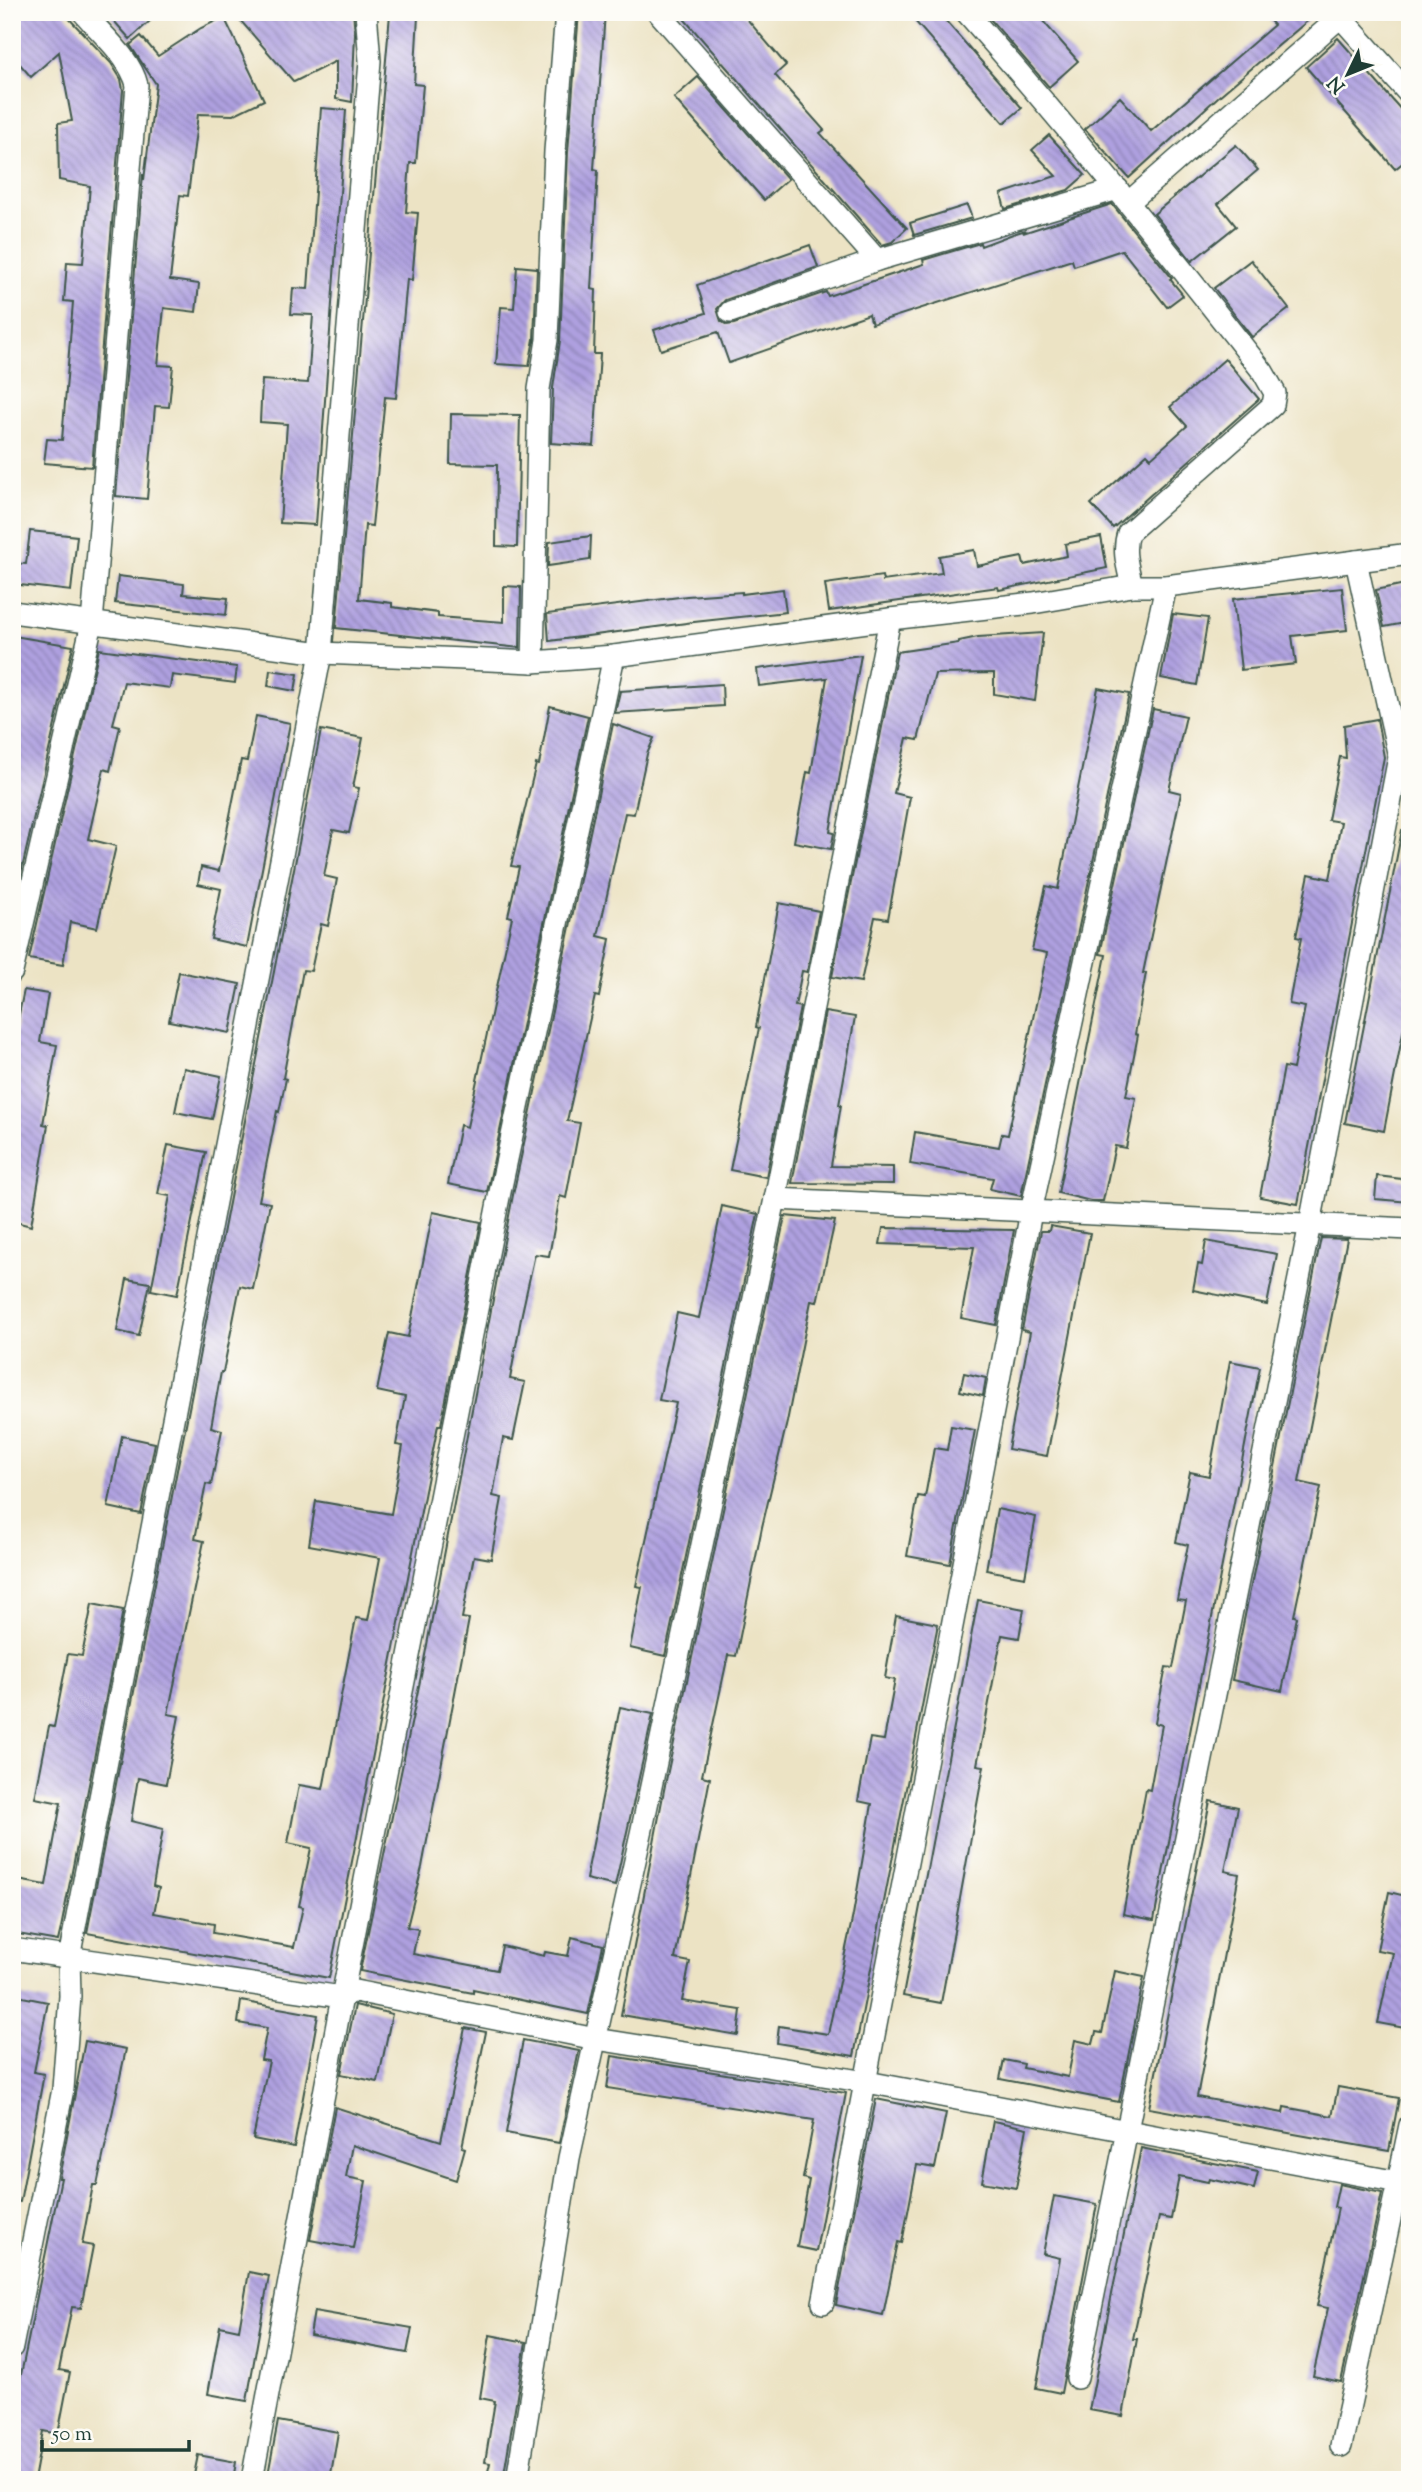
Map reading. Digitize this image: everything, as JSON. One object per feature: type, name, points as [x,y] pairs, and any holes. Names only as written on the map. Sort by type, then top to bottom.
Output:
[{"type":"street","points":[[12,972],[92,623],[137,85],[134,74],[122,57],[83,12]]},
{"type":"street","points":[[12,2347],[63,2089],[70,1996],[69,1958],[321,653],[370,61],[366,12]]},
{"type":"street","points":[[533,662],[539,389],[547,340],[555,151],[566,12]]},
{"type":"street","points":[[658,12],[877,260]]},
{"type":"street","points":[[966,12],[1124,195],[1264,372],[1275,393],[1273,405],[1128,533],[1125,543],[1126,558],[1132,586]]},
{"type":"street","points":[[730,312],[877,260],[1124,195],[1341,14],[1410,96]]},
{"type":"street","points":[[12,612],[321,653],[533,662],[614,656],[890,618],[1033,603],[1132,586],[1166,586],[1410,554]]},
{"type":"street","points":[[1077,2378],[1310,1224],[1399,757],[1356,561]]},
{"type":"street","points":[[823,2303],[1031,1212],[1166,586]]},
{"type":"street","points":[[517,2480],[564,2184],[775,1199],[890,618]]},
{"type":"street","points":[[252,2480],[342,1997],[500,1192],[614,656]]},
{"type":"street","points":[[775,1199],[1410,1229]]},
{"type":"street","points":[[12,1949],[342,1997],[355,1991],[596,2039],[867,2081],[1398,2182]]},
{"type":"street","points":[[1341,2446],[1410,2125]]},
{"type":"building","points":[[12,12],[63,12],[111,63],[121,79],[123,90],[92,467],[44,463],[47,439],[62,440],[73,302],[64,301],[67,262],[83,263],[90,186],[59,180],[58,123],[72,121],[59,52],[31,77],[12,55]]},
{"type":"building","points":[[106,12],[142,12],[150,21],[130,39]]},
{"type":"building","points":[[233,12],[353,12],[355,34],[352,102],[336,99],[336,61],[294,82]]},
{"type":"building","points":[[579,12],[605,12],[594,169],[598,170],[591,289],[596,290],[594,354],[600,354],[594,446],[551,443],[553,388],[560,341],[568,152]]},
{"type":"building","points":[[678,12],[741,12],[786,65],[775,75],[824,130],[820,133],[907,228],[892,242],[882,245]]},
{"type":"building","points":[[907,12],[938,12],[1022,108],[1004,123]]},
{"type":"building","points":[[984,12],[1035,12],[1078,61],[1049,87]]},
{"type":"building","points":[[1262,12],[1318,12],[1218,97],[1129,178],[1085,129],[1120,97],[1151,131],[1274,25]]},
{"type":"building","points":[[390,14],[418,16],[414,84],[423,85],[416,163],[410,163],[406,212],[418,213],[412,280],[407,279],[396,398],[385,397],[372,526],[365,525],[359,599],[392,603],[392,607],[438,613],[438,617],[504,622],[504,586],[521,587],[520,648],[336,628]]},
{"type":"building","points":[[224,17],[264,100],[233,115],[198,114],[188,196],[180,195],[170,280],[199,284],[196,312],[164,308],[158,365],[173,366],[169,407],[155,406],[147,499],[116,496],[143,174],[144,180],[156,84],[130,45],[141,36],[158,56],[201,28]]},
{"type":"building","points":[[1338,38],[1410,120],[1410,157],[1395,169],[1306,67]]},
{"type":"building","points":[[698,77],[788,179],[764,200],[674,98]]},
{"type":"building","points":[[321,108],[346,110],[316,525],[280,523],[287,424],[260,422],[262,380],[308,383],[313,315],[291,314],[293,288],[308,289]]},
{"type":"building","points":[[1049,135],[1085,175],[1068,190],[1005,209],[1001,194],[1056,176],[1032,150]]},
{"type":"building","points":[[1236,145],[1258,170],[1218,204],[1236,226],[1192,261],[1154,214]]},
{"type":"building","points":[[1112,204],[1183,295],[1167,307],[1122,250],[1074,266],[1072,260],[872,324],[869,314],[729,363],[718,332],[661,350],[654,330],[706,313],[697,285],[810,245],[818,267],[725,300],[717,309],[721,321],[727,325],[734,324],[826,292],[828,296],[924,264],[923,260],[980,243],[981,246]]},
{"type":"building","points":[[967,205],[972,218],[914,235],[910,223]]},
{"type":"building","points":[[1251,260],[1289,309],[1252,337],[1214,288]]},
{"type":"building","points":[[517,266],[537,268],[534,339],[529,366],[496,364],[501,307],[514,308]]},
{"type":"building","points":[[1225,359],[1259,399],[1113,528],[1091,504],[1147,454],[1151,458],[1187,426],[1170,407]]},
{"type":"building","points":[[451,414],[520,415],[517,547],[496,546],[497,465],[450,464]]},
{"type":"building","points":[[30,531],[77,536],[71,591],[12,584],[12,563],[26,564]]},
{"type":"building","points":[[591,536],[590,560],[548,566],[549,542]]},
{"type":"building","points":[[1101,537],[1107,568],[999,590],[998,587],[829,611],[825,584],[882,576],[883,581],[942,573],[939,556],[974,550],[977,566],[1022,557],[1024,565],[1067,556],[1065,544]]},
{"type":"building","points":[[118,576],[184,584],[183,594],[228,598],[226,615],[115,603]]},
{"type":"building","points":[[1410,583],[1410,622],[1384,627],[1376,590]]},
{"type":"building","points":[[1342,588],[1347,630],[1292,636],[1296,664],[1241,670],[1233,599]]},
{"type":"building","points":[[783,589],[786,612],[549,641],[547,614],[687,596]]},
{"type":"building","points":[[1173,614],[1208,618],[1197,685],[1161,678]]},
{"type":"building","points":[[1043,633],[1035,701],[994,694],[994,673],[935,674],[918,740],[907,738],[894,793],[910,797],[888,919],[875,917],[861,982],[832,977],[897,652],[959,643],[978,637]]},
{"type":"building","points":[[14,636],[73,646],[12,912],[12,714],[18,690],[12,688]]},
{"type":"building","points":[[99,649],[237,667],[235,683],[172,675],[170,688],[124,682],[113,724],[120,726],[110,771],[104,769],[88,839],[116,846],[97,928],[70,922],[63,965],[29,959]]},
{"type":"building","points":[[861,655],[830,832],[834,833],[831,849],[794,842],[807,772],[811,773],[827,678],[759,686],[757,669]]},
{"type":"building","points":[[270,670],[298,674],[295,691],[268,686]]},
{"type":"building","points":[[722,684],[723,706],[615,713],[620,691]]},
{"type":"building","points":[[1098,688],[1129,694],[1021,1196],[990,1189],[993,1178],[910,1164],[915,1132],[999,1147],[1002,1134],[1008,1135],[1047,953],[1032,950],[1046,886],[1058,889]]},
{"type":"building","points":[[550,706],[588,716],[487,1192],[448,1184],[460,1125],[467,1127],[512,917],[508,916],[519,867],[511,866],[536,764],[539,765]]},
{"type":"building","points":[[1153,709],[1186,716],[1169,790],[1181,793],[1143,973],[1146,973],[1135,1034],[1138,1035],[1126,1096],[1136,1098],[1126,1148],[1115,1146],[1103,1201],[1091,1201],[1058,1193],[1106,955],[1100,954]]},
{"type":"building","points":[[256,716],[290,723],[247,947],[211,939],[221,889],[198,884],[201,867],[219,871],[241,760],[247,761]]},
{"type":"building","points":[[1377,719],[1384,757],[1298,1204],[1260,1197],[1284,1067],[1293,1069],[1305,1007],[1289,1004],[1301,938],[1296,937],[1309,874],[1330,879],[1341,822],[1328,820],[1340,757],[1346,758],[1344,725]]},
{"type":"building","points":[[613,724],[654,738],[647,754],[634,814],[625,813],[598,936],[610,939],[599,997],[595,996],[567,1121],[580,1123],[566,1198],[560,1196],[549,1256],[535,1254],[522,1313],[510,1379],[525,1382],[513,1440],[503,1438],[493,1496],[502,1498],[491,1559],[474,1556],[462,1618],[469,1619],[422,1867],[407,1927],[418,1929],[413,1954],[497,1970],[502,1946],[544,1956],[545,1952],[568,1956],[572,1937],[603,1945],[588,2014],[473,1990],[473,1993],[360,1971],[421,1676],[513,1195]]},
{"type":"building","points":[[321,730],[363,738],[353,787],[359,788],[349,833],[333,830],[324,876],[337,879],[328,926],[321,924],[311,971],[303,970],[283,1078],[286,1079],[259,1201],[270,1203],[253,1289],[240,1286],[221,1372],[211,1427],[222,1430],[211,1485],[206,1484],[195,1539],[204,1541],[168,1714],[179,1716],[166,1784],[138,1778],[131,1821],[163,1829],[153,1886],[159,1888],[154,1913],[214,1924],[213,1933],[294,1947],[303,1907],[299,1906],[311,1848],[288,1843],[299,1785],[323,1789],[356,1618],[368,1620],[380,1558],[309,1545],[316,1501],[391,1514],[403,1446],[396,1445],[405,1397],[377,1391],[389,1333],[408,1337],[433,1212],[481,1222],[441,1425],[438,1425],[329,1978],[87,1933]]},
{"type":"building","points":[[1402,830],[1410,830],[1410,996],[1384,1131],[1345,1123]]},
{"type":"building","points":[[779,903],[819,911],[807,972],[802,971],[795,1006],[800,1007],[766,1177],[730,1170],[759,1028],[756,1027]]},
{"type":"building","points":[[179,972],[240,984],[230,1033],[169,1021]]},
{"type":"building","points":[[24,990],[48,994],[40,1042],[57,1045],[43,1124],[48,1125],[31,1226],[12,1221],[12,1048]]},
{"type":"building","points":[[825,1012],[855,1017],[831,1166],[893,1167],[893,1184],[792,1183]]},
{"type":"building","points":[[184,1068],[221,1076],[212,1119],[175,1112]]},
{"type":"building","points":[[168,1145],[206,1152],[177,1295],[151,1290],[170,1196],[158,1194]]},
{"type":"building","points":[[1377,1176],[1410,1180],[1410,1202],[1375,1199]]},
{"type":"building","points":[[722,1206],[758,1214],[665,1656],[630,1648],[642,1587],[636,1586],[676,1403],[659,1400],[677,1313],[699,1318]]},
{"type":"building","points":[[785,1216],[835,1221],[817,1302],[811,1301],[736,1656],[728,1655],[702,1776],[710,1778],[675,1959],[690,1962],[682,2001],[741,2010],[738,2035],[621,2015],[664,1790]]},
{"type":"building","points":[[1050,1226],[1090,1233],[1047,1456],[1008,1449],[1030,1332],[1022,1330],[1041,1231],[1049,1231]]},
{"type":"building","points":[[883,1228],[1014,1230],[996,1325],[961,1318],[974,1247],[880,1244]]},
{"type":"building","points":[[1321,1238],[1347,1239],[1299,1482],[1321,1487],[1294,1616],[1297,1617],[1282,1691],[1232,1680]]},
{"type":"building","points":[[1206,1241],[1277,1254],[1267,1305],[1193,1290],[1198,1264],[1202,1265]]},
{"type":"building","points":[[127,1279],[150,1283],[139,1336],[117,1331]]},
{"type":"building","points":[[1230,1361],[1260,1367],[1154,1920],[1123,1914],[1146,1789],[1150,1790],[1162,1725],[1155,1723],[1166,1667],[1173,1668],[1186,1601],[1177,1600],[1188,1545],[1176,1542],[1190,1472],[1209,1476]]},
{"type":"building","points":[[964,1373],[986,1378],[983,1396],[960,1391]]},
{"type":"building","points":[[951,1426],[975,1430],[950,1564],[907,1556],[918,1496],[925,1497],[934,1448],[947,1450]]},
{"type":"building","points":[[122,1436],[155,1443],[141,1514],[108,1507]]},
{"type":"building","points":[[997,1509],[1036,1517],[1025,1577],[986,1570]]},
{"type":"building","points":[[978,1600],[1024,1609],[1019,1638],[1002,1635],[977,1765],[984,1766],[941,2003],[903,1996]]},
{"type":"building","points":[[92,1604],[123,1610],[58,1941],[12,1933],[12,1879],[46,1885],[61,1803],[35,1798],[49,1726],[54,1727],[68,1654],[82,1656]]},
{"type":"building","points":[[896,1616],[938,1624],[854,2056],[777,2043],[779,2026],[828,2034],[853,1915],[872,1804],[858,1801],[870,1738],[884,1740],[895,1680],[885,1678]]},
{"type":"building","points":[[620,1707],[653,1714],[615,1886],[586,1879]]},
{"type":"building","points":[[1210,1801],[1238,1807],[1225,1871],[1239,1874],[1197,2097],[1283,2113],[1284,2107],[1332,2116],[1338,2087],[1399,2098],[1389,2151],[1149,2108]]},
{"type":"building","points":[[1389,1892],[1410,1897],[1410,2029],[1378,2023],[1393,1953],[1377,1950]]},
{"type":"building","points":[[1115,1971],[1144,1977],[1119,2102],[1000,2079],[1004,2060],[1024,2064],[1023,2068],[1068,2077],[1075,2040],[1093,2044],[1096,2032],[1102,2033]]},
{"type":"building","points":[[12,1995],[48,2002],[34,2072],[44,2074],[20,2202],[12,2201]]},
{"type":"building","points":[[241,2001],[318,2015],[294,2147],[253,2139],[269,2061],[261,2060],[267,2028],[238,2023]]},
{"type":"building","points":[[355,2005],[392,2014],[378,2082],[341,2074]]},
{"type":"building","points":[[465,2028],[486,2032],[462,2147],[465,2148],[456,2180],[352,2145],[346,2177],[366,2181],[353,2248],[310,2240],[335,2107],[441,2141]]},
{"type":"building","points":[[523,2040],[579,2051],[559,2143],[506,2133]]},
{"type":"building","points":[[85,2041],[126,2049],[97,2185],[93,2185],[82,2244],[93,2246],[81,2308],[72,2307],[59,2370],[70,2372],[58,2434],[43,2431],[34,2480],[12,2480],[12,2419],[61,2178]]},
{"type":"building","points":[[612,2056],[846,2093],[816,2251],[797,2247],[809,2180],[803,2178],[814,2120],[607,2088]]},
{"type":"building","points":[[876,2099],[946,2113],[935,2168],[917,2165],[902,2243],[898,2242],[883,2315],[836,2305]]},
{"type":"building","points":[[993,2121],[1027,2128],[1016,2188],[982,2182]]},
{"type":"building","points":[[1141,2148],[1258,2172],[1254,2189],[1209,2179],[1208,2182],[1179,2176],[1171,2219],[1159,2217],[1133,2339],[1137,2339],[1123,2416],[1089,2410]]},
{"type":"building","points":[[1339,2184],[1382,2193],[1341,2382],[1313,2376],[1328,2308],[1317,2306],[1338,2208],[1334,2207]]},
{"type":"building","points":[[1054,2196],[1097,2204],[1061,2393],[1036,2388],[1060,2258],[1043,2254]]},
{"type":"building","points":[[249,2272],[269,2276],[247,2401],[208,2394],[220,2326],[239,2330]]},
{"type":"building","points":[[314,2311],[412,2328],[407,2353],[310,2335]]},
{"type":"building","points":[[490,2335],[526,2342],[503,2480],[486,2480],[490,2463],[485,2462],[495,2401],[480,2398]]},
{"type":"building","points":[[278,2421],[338,2432],[330,2480],[267,2480]]},
{"type":"building","points":[[198,2455],[236,2462],[233,2480],[193,2480]]}]
